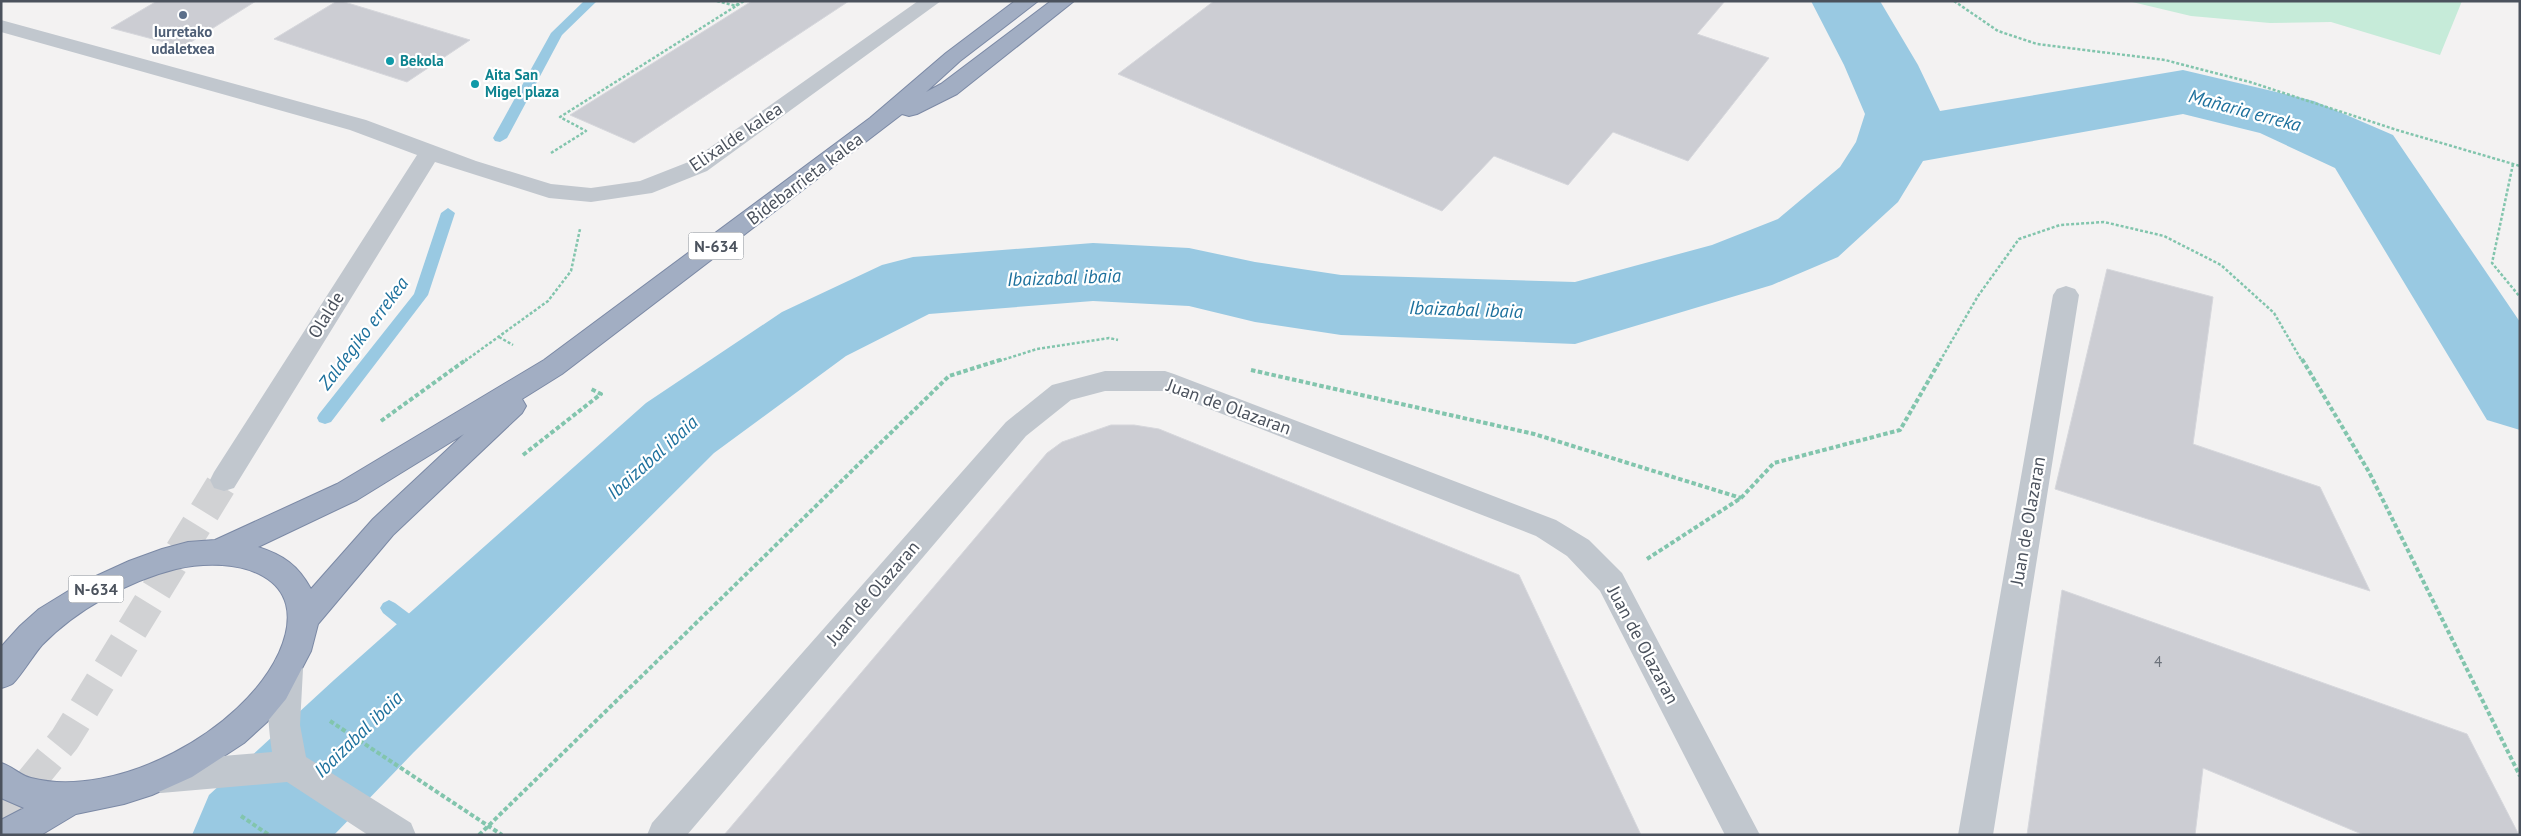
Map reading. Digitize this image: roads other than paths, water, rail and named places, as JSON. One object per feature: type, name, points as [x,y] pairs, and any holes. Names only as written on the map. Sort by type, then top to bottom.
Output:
[{"type":"highway","points":[[878,123],[954,36],[1001,1]]},
{"type":"highway","name":"Bidebarrieta kalea","points":[[553,367],[878,123],[953,57],[1028,1]]},
{"type":"highway","name":"N-634","points":[[878,123],[949,89],[1064,1]]},
{"type":"highway","name":"N-634","points":[[218,552],[347,492],[553,367]]},
{"type":"highway","name":"N-634","points":[[304,618],[383,527],[553,367]]},
{"type":"highway","name":"N-634","points":[[1,674],[6,664],[40,628],[81,597],[127,572],[174,557],[218,552],[253,556],[280,569],[298,590],[304,618],[298,648],[281,681],[253,714],[214,747],[155,778],[117,792],[71,799],[23,792],[1,778]]},
{"type":"highway","name":"N-634","points":[[8,835],[71,799]]},
{"type":"street","name":"Elixalde kalea","points":[[430,152],[549,191],[591,195],[644,188],[699,166],[931,1]]},
{"type":"street","points":[[1,26],[358,126],[430,152]]},
{"type":"street","name":"Olalde","points":[[224,480],[430,152]]},
{"type":"street","name":"Juan de Olazaran","points":[[1975,835],[2066,295]]},
{"type":"street","name":"Juan de Olazaran","points":[[664,835],[1016,429],[1062,392],[1104,381],[1165,382],[1546,528],[1578,548],[1611,582],[1743,835]]},
{"type":"street","points":[[287,669],[284,724],[291,766]]},
{"type":"street","points":[[155,778],[291,766],[399,835]]},
{"type":"waterway","name":"Zaldegiko errekea","points":[[500,138],[557,33],[591,1]]},
{"type":"waterway","name":"Ibaizabal ibaia","points":[[1845,1],[1881,65],[1903,114],[1895,142]]},
{"type":"waterway","name":"Mañaria erreka","points":[[1895,142],[2183,92],[2287,117],[2365,152],[2520,396]]},
{"type":"waterway","name":"Ibaizabal ibaia","points":[[252,835],[374,716],[680,428],[814,334],[913,286],[1093,272],[1189,277],[1255,292],[1341,305],[1575,313],[1742,265],[1808,238],[1870,184],[1895,142]]},
{"type":"waterway","name":"Zaldegiko errekea","points":[[325,418],[421,295],[448,213]]},
{"type":"waterway","name":"Zaldegiko errekea","points":[[389,608],[444,651]]},
{"type":"tunnel","points":[[1,818],[65,739],[224,480]]},
{"type":"place","name":"Iurretako udaletxea","points":[[183,15]]},
{"type":"place","name":"Bekola","points":[[390,61]]},
{"type":"place","name":"Aita San Migel plaza","points":[[475,84]]}]
